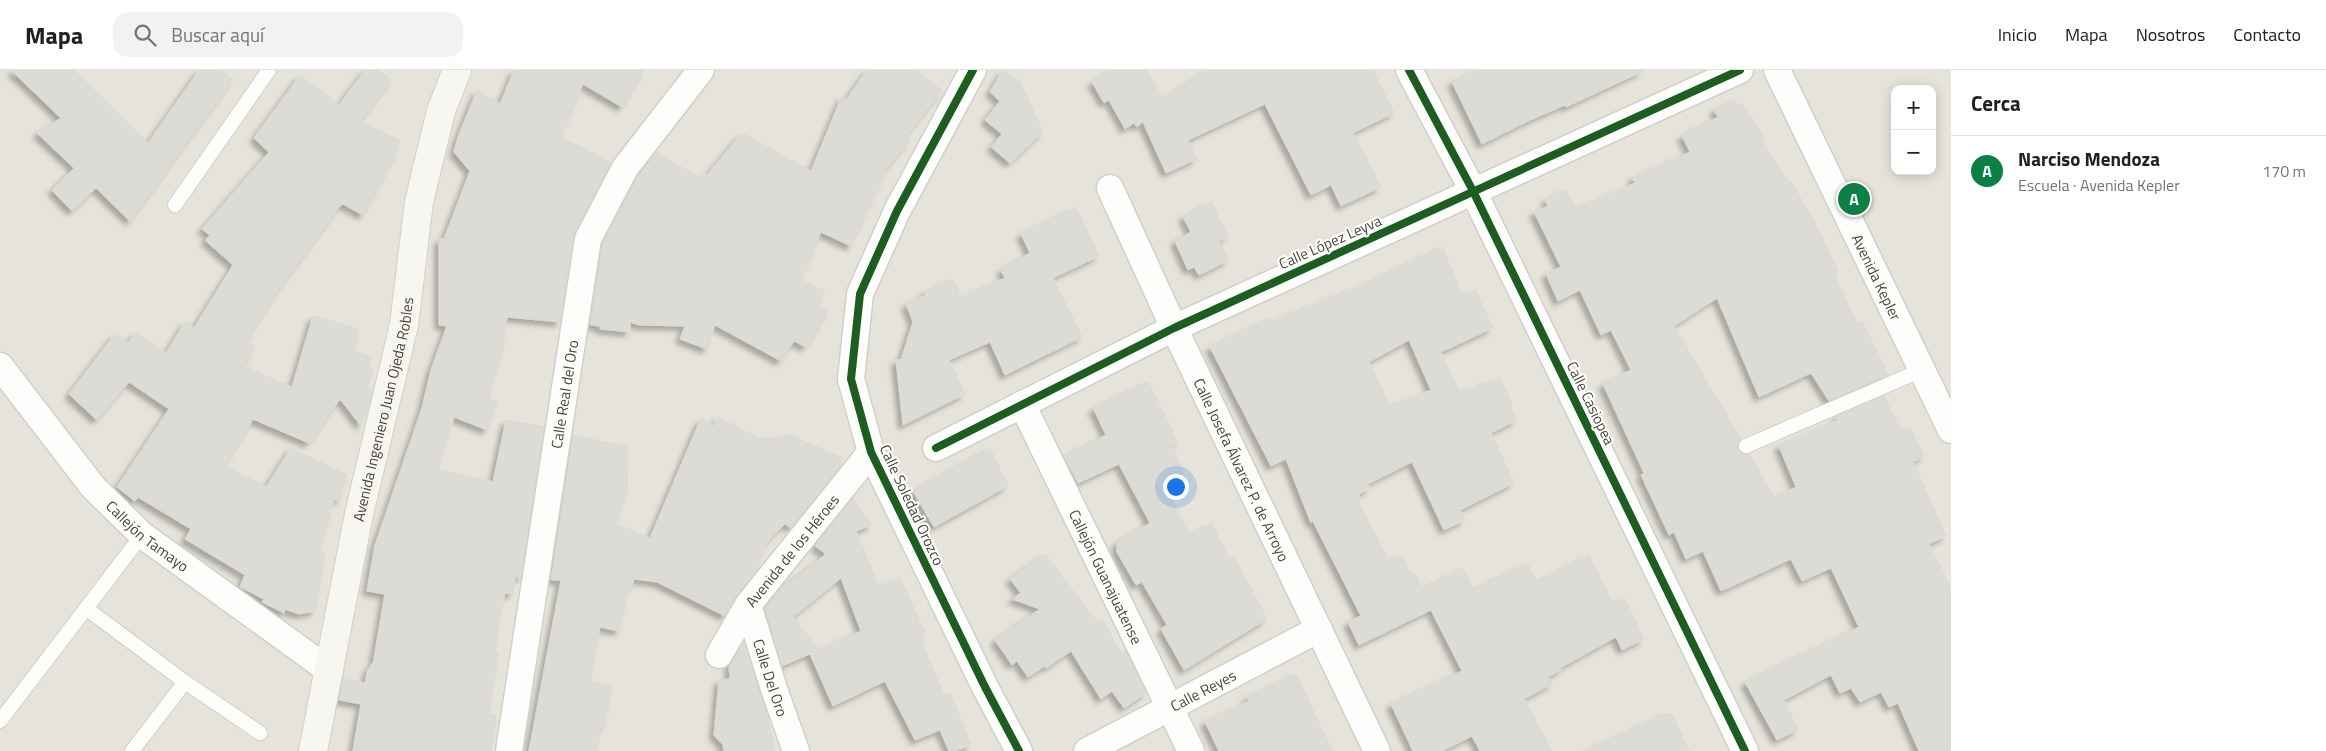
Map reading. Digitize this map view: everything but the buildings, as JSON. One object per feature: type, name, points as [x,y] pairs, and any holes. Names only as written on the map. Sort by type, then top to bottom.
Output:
[{"type":"main road","name":"Avenida Ingeniero Juan Ojeda Robles","points":[[313,751],[359,514],[404,325],[419,202],[440,111],[457,70]]},
{"type":"street","name":"Calle Real del Oro","points":[[509,751],[588,239],[625,168],[701,70]]},
{"type":"street","name":"Calle Soledad Orozco","points":[[974,70],[897,211],[860,294],[851,380],[871,452],[985,687],[1019,751]]},
{"type":"street","name":"Calle Casiopea","points":[[1409,70],[1473,191],[1745,751]]},
{"type":"street","name":"Calle López Leyva","points":[[936,448],[1174,328],[1740,70]]},
{"type":"street","name":"Avenida Kepler","points":[[1777,70],[1951,430]]},
{"type":"street","name":"Calle Josefa Álvarez P. de Arroyo","points":[[1110,188],[1174,328],[1378,751]]},
{"type":"street","name":"Callejón Tamayo","points":[[0,366],[93,487],[142,535],[330,671]]},
{"type":"street","name":"Callejón Guanajuatense","points":[[1022,404],[1191,751]]},
{"type":"street","name":"Avenida de los Héroes","points":[[719,655],[748,605],[871,452]]},
{"type":"street","name":"Calle Del Oro","points":[[748,605],[774,689],[796,751]]},
{"type":"street","name":"Calle Reyes","points":[[1087,751],[1319,629]]},
{"type":"lane","points":[[175,206],[269,70]]},
{"type":"lane","points":[[1746,446],[1922,370]]},
{"type":"lane","points":[[0,721],[142,535]]},
{"type":"lane","points":[[87,609],[260,734]]},
{"type":"lane","points":[[132,751],[186,682]]},
{"type":"shaded area","points":[[0,70],[1951,70],[1951,751],[0,751]]},
{"type":"cycle path","points":[[973,70],[897,211],[860,294],[851,379],[871,452],[985,687],[1019,751]]},
{"type":"cycle path","points":[[1409,70],[1473,191],[1745,751]]},
{"type":"cycle path","points":[[936,448],[1174,328],[1740,70]]},
{"type":"place","name":"Narciso Mendoza","points":[[1854,199]]}]
